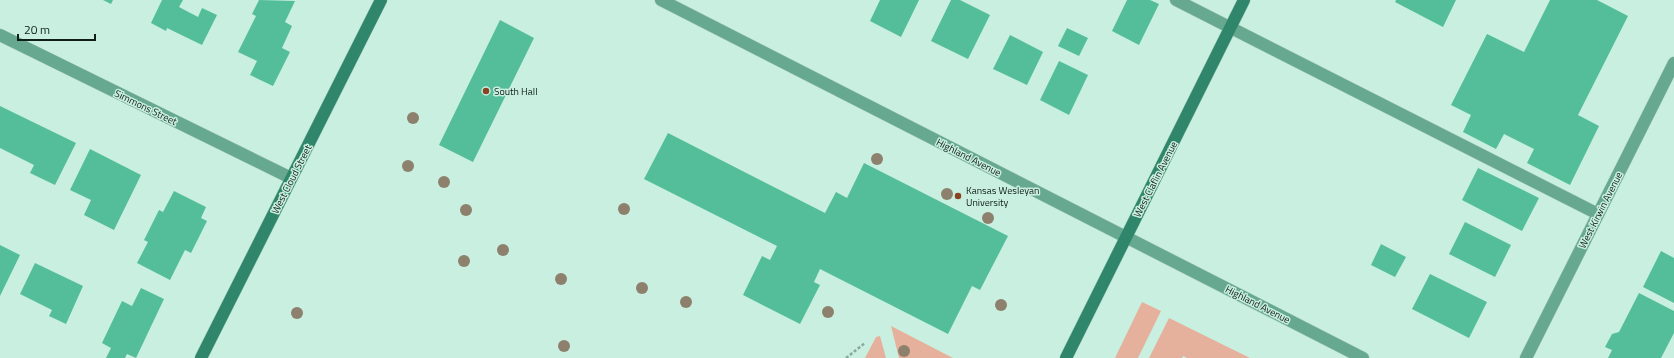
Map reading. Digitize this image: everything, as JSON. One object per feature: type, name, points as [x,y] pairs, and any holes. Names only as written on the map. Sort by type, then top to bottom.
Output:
[{"type":"main road","name":"West Cloud Street","points":[[201,358],[381,0]]},
{"type":"main road","name":"West Claflin Avenue","points":[[1066,358],[1244,0]]},
{"type":"street","name":"Highland Avenue","points":[[661,0],[1364,358]]},
{"type":"street","points":[[1176,0],[1598,214]]},
{"type":"street","name":"Simmons Street","points":[[0,35],[291,178]]},
{"type":"street","name":"West Kirwin Avenue","points":[[1526,358],[1674,63]]},
{"type":"path","points":[[846,358],[865,343]]},
{"type":"shaded area","points":[[1142,302],[1161,311],[1138,358],[1115,358]]},
{"type":"shaded area","points":[[1169,318],[1250,358],[1187,358],[1183,356],[1182,358],[1149,358]]},
{"type":"shaded area","points":[[891,326],[953,358],[899,358]]},
{"type":"shaded area","points":[[880,336],[886,358],[865,358],[876,337]]},
{"type":"building","points":[[103,0],[113,0],[111,4]]},
{"type":"building","points":[[162,0],[183,0],[179,7],[198,17],[202,8],[217,15],[202,45],[167,28],[166,31],[151,23]]},
{"type":"building","points":[[259,0],[295,1],[285,22],[292,26],[282,48],[290,52],[273,86],[250,75],[257,61],[238,52],[256,16],[252,14]]},
{"type":"building","points":[[880,0],[919,0],[901,37],[870,21]]},
{"type":"building","points":[[951,0],[960,0],[990,15],[968,59],[931,41]]},
{"type":"building","points":[[1127,0],[1150,0],[1159,4],[1139,45],[1112,31]]},
{"type":"building","points":[[1396,0],[1456,0],[1443,27],[1395,2]]},
{"type":"building","points":[[1550,0],[1597,0],[1628,16],[1578,115],[1599,126],[1570,185],[1527,163],[1534,149],[1504,134],[1496,149],[1463,132],[1471,115],[1451,105],[1487,34],[1524,52]]},
{"type":"building","name":"South Hall","points":[[500,20],[534,38],[473,162],[439,145]]},
{"type":"building","points":[[1067,28],[1088,38],[1079,56],[1058,46]]},
{"type":"building","points":[[1010,35],[1043,52],[1027,85],[993,69]]},
{"type":"building","points":[[1059,61],[1088,75],[1069,115],[1040,100]]},
{"type":"building","points":[[0,106],[76,143],[55,185],[30,173],[34,165],[0,148]]},
{"type":"building","points":[[668,133],[825,213],[836,192],[847,198],[864,163],[1008,236],[980,290],[972,286],[948,334],[820,269],[814,282],[820,285],[800,324],[743,295],[762,256],[770,260],[777,246],[644,179]]},
{"type":"building","points":[[90,149],[141,175],[114,230],[84,215],[91,200],[70,190]]},
{"type":"building","points":[[1478,168],[1539,198],[1522,231],[1462,200]]},
{"type":"building","points":[[174,191],[206,207],[201,218],[207,221],[191,253],[185,250],[170,280],[137,263],[148,242],[144,240],[159,210],[163,212]]},
{"type":"building","points":[[1465,222],[1511,245],[1495,277],[1449,254]]},
{"type":"building","points":[[1381,244],[1406,257],[1395,277],[1371,265]]},
{"type":"building","points":[[0,245],[20,255],[0,296]]},
{"type":"building","points":[[1661,251],[1674,258],[1674,303],[1643,287]]},
{"type":"building","points":[[35,263],[83,286],[66,324],[49,316],[52,310],[20,294]]},
{"type":"building","points":[[1430,274],[1487,302],[1469,338],[1412,309]]},
{"type":"building","points":[[141,288],[164,299],[136,358],[127,354],[125,358],[106,358],[111,348],[102,343],[122,301],[132,306]]},
{"type":"building","points":[[1639,293],[1674,311],[1674,333],[1661,358],[1608,358],[1612,350],[1605,347],[1612,334],[1619,332]]},
{"type":"place","name":"South Hall","points":[[486,91]]},
{"type":"place","name":"Kansas Wesleyan University","points":[[958,196]]}]
